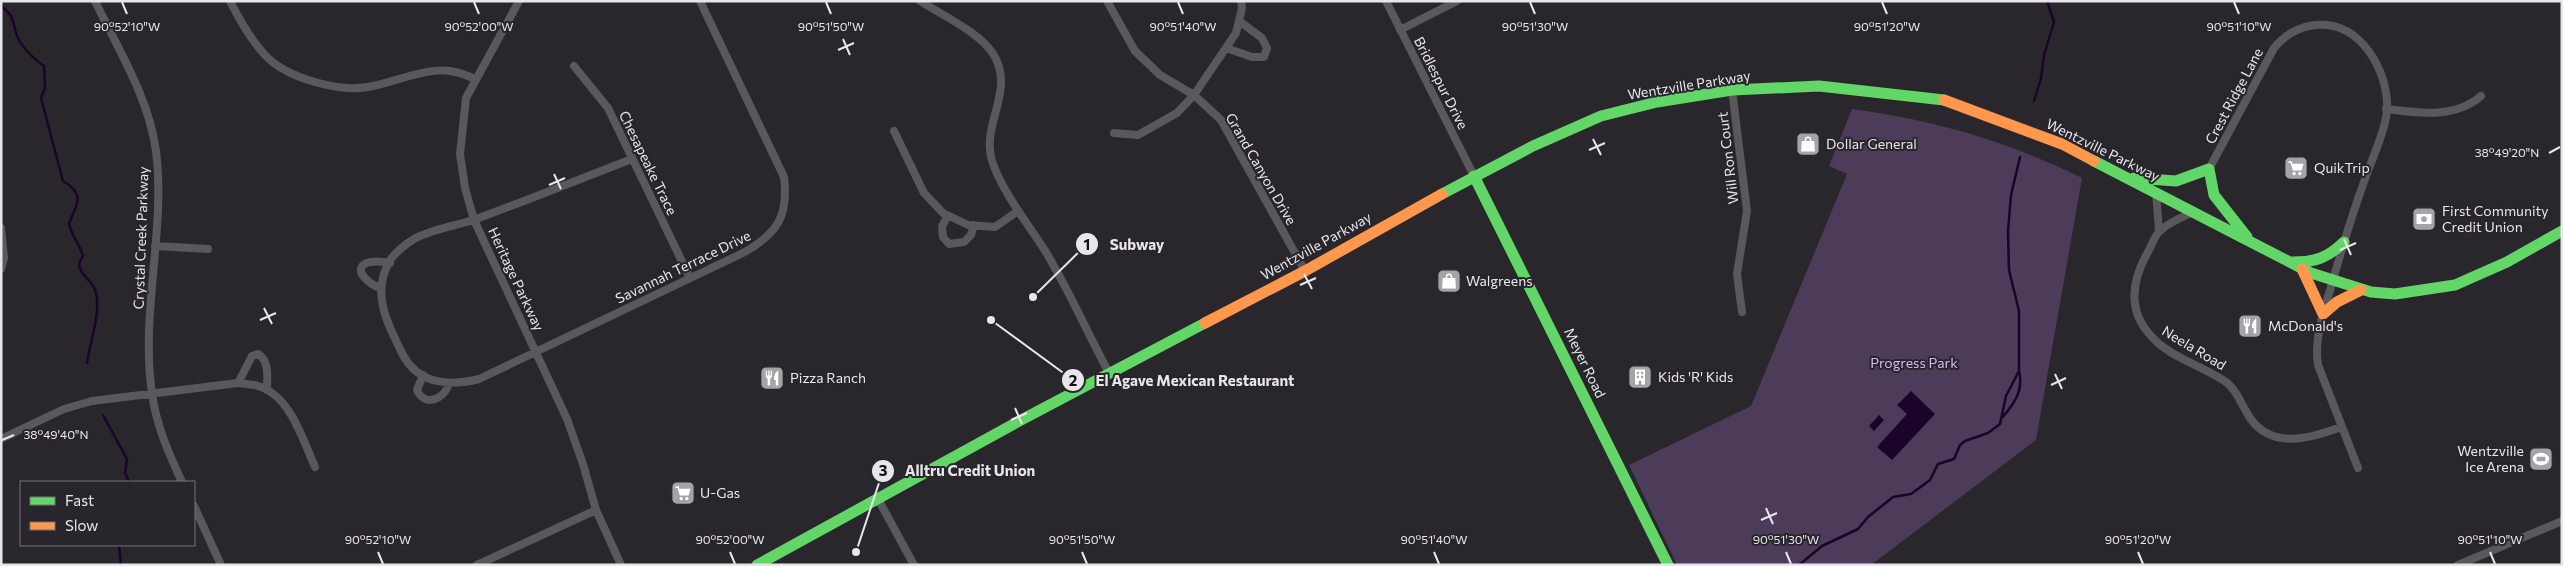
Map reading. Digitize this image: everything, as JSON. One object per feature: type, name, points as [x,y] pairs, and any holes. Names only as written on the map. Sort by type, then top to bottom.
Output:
[{"type":"main road","name":"Wentzville Parkway","points":[[757,565],[1109,374],[1305,271],[1474,176],[1533,146],[1601,116],[1657,102],[1732,90],[1819,86],[1950,101],[2062,144],[2302,269],[2361,290],[2395,294],[2455,285],[2507,262],[2562,231]]},
{"type":"main road","points":[[2126,177],[2176,180],[2209,169],[2214,195],[2250,241]]},
{"type":"main road","name":"Meyer Road","points":[[1474,176],[1668,565]]},
{"type":"main road","points":[[2290,262],[2320,261],[2333,254],[2344,242]]},
{"type":"main road","points":[[2302,269],[2323,314],[2338,302],[2361,290]]},
{"type":"street","name":"Crystal Creek Parkway","points":[[95,1],[137,87],[153,136],[156,152],[157,189],[150,341],[152,393],[163,438],[182,481]]},
{"type":"street","points":[[230,1],[247,34],[267,57],[314,82],[341,88],[367,87],[437,71],[450,71],[476,79]]},
{"type":"street","name":"Heritage Parkway","points":[[519,1],[466,98],[460,154],[464,188],[474,220],[567,419],[583,464],[596,510],[621,565]]},
{"type":"street","name":"Savannah Terrace Drive","points":[[536,351],[760,244],[781,219],[785,206],[784,178],[700,1]]},
{"type":"street","points":[[920,1],[984,42],[994,55],[1001,70],[1002,87],[991,136],[992,160],[1018,211],[1044,250],[1109,374]]},
{"type":"street","name":"Grand Canyon Drive","points":[[1107,1],[1135,51],[1160,75],[1194,95],[1221,120],[1305,271]]},
{"type":"street","points":[[1114,133],[1138,135],[1177,113],[1194,95],[1236,32],[1242,8],[1241,1]]},
{"type":"street","name":"Bridlespur Drive","points":[[1386,1],[1474,176]]},
{"type":"street","points":[[1400,30],[1457,1]]},
{"type":"street","points":[[1226,48],[1252,57],[1264,57],[1267,48],[1262,38],[1239,21]]},
{"type":"street","name":"Crest Ridge Lane","points":[[2209,169],[2274,48],[2283,38],[2308,26],[2327,25],[2341,28],[2360,41],[2378,64],[2385,94],[2386,109]]},
{"type":"street","name":"Chesapeake Trace","points":[[574,66],[608,108],[690,278]]},
{"type":"street","name":"Will Ron Court","points":[[1732,90],[1747,210],[1737,274],[1742,312]]},
{"type":"street","points":[[2358,468],[2318,365],[2316,350],[2332,281],[2386,116],[2386,109],[2418,113],[2453,112],[2472,104],[2481,96]]},
{"type":"street","points":[[894,131],[924,193],[948,216],[974,225],[995,227],[1018,211]]},
{"type":"street","points":[[536,351],[479,379],[449,384],[423,375],[404,356],[380,303],[381,282],[392,258],[414,239],[474,220],[632,159]]},
{"type":"street","points":[[2156,192],[2159,231],[2193,212]]},
{"type":"street","points":[[948,216],[942,226],[942,237],[949,244],[964,242],[970,235],[974,225]]},
{"type":"street","points":[[1,228],[4,258],[1,269]]},
{"type":"street","name":"Neela Road","points":[[2159,231],[2137,273],[2134,294],[2138,318],[2152,338],[2162,346],[2230,385],[2248,415],[2270,434],[2287,439],[2301,440],[2342,427]]},
{"type":"street","points":[[155,246],[208,248]]},
{"type":"street","points":[[381,289],[368,283],[362,275],[362,266],[365,262],[372,260],[390,263]]},
{"type":"street","points":[[238,382],[252,356],[258,354],[264,357],[266,362],[267,390]]},
{"type":"street","points":[[423,375],[417,390],[424,399],[430,401],[437,398],[444,393],[449,384]]},
{"type":"street","points":[[1,439],[51,415],[78,405],[238,382],[259,386],[267,390],[289,412],[315,467]]},
{"type":"street","points":[[878,499],[914,565]]},
{"type":"street","points":[[195,508],[221,565]]},
{"type":"street","points":[[477,565],[596,510]]},
{"type":"street","points":[[2458,565],[2562,521]]},
{"type":"green space","name":"Progress Park","points":[[1852,109],[1942,126],[1970,134],[2025,153],[2082,178],[2036,440],[1871,565],[1677,565],[1629,465],[1751,406],[1847,174],[1829,166]]},
{"type":"shaded area","points":[[1911,391],[1935,414],[1892,460],[1877,447],[1907,414],[1897,405]]},
{"type":"shaded area","points":[[1879,415],[1884,420],[1874,431],[1869,426]]},
{"type":"waterway","points":[[2034,101],[2041,78],[2044,55],[2054,22],[2047,1]]},
{"type":"waterway","points":[[1,6],[10,15],[18,38],[24,47],[44,66],[45,88],[41,98],[63,181],[74,190],[78,199],[69,223],[83,256],[79,266],[94,287],[97,300],[96,318],[87,363]]},
{"type":"waterway","points":[[1799,565],[1822,546],[1858,529],[1868,517],[1893,497],[1911,494],[1930,480],[1938,464],[1954,459],[1960,445],[1965,441],[1988,433],[2000,424],[2006,396],[2019,371],[2019,311],[2009,270],[2008,231],[2011,195],[2020,157]]},
{"type":"waterway","points":[[2001,419],[2019,392],[2019,371]]},
{"type":"waterway","points":[[103,415],[127,459],[125,473],[129,481]]},
{"type":"waterway","points":[[119,546],[121,565]]},
{"type":"traffic: fast","points":[[1442,194],[1533,146],[1601,116],[1657,102],[1732,90],[1819,86],[1944,100]]},
{"type":"traffic: fast","points":[[2094,161],[2311,273],[2371,292],[2395,294],[2455,285],[2507,262],[2562,231]]},
{"type":"traffic: fast","points":[[2134,178],[2176,181],[2209,169],[2214,195],[2247,237]]},
{"type":"traffic: fast","points":[[1474,176],[1668,565]]},
{"type":"traffic: fast","points":[[2293,262],[2321,258],[2344,242]]},
{"type":"traffic: fast","points":[[757,565],[1023,419],[1205,323]]},
{"type":"traffic: slow","points":[[1944,100],[2062,144],[2094,161]]},
{"type":"traffic: slow","points":[[1205,323],[1305,271],[1442,194]]},
{"type":"traffic: slow","points":[[2302,269],[2323,314],[2337,302],[2361,290]]},
{"type":"place","name":"Dollar General","points":[[1808,144]]},
{"type":"place","name":"QuikTrip","points":[[2296,168]]},
{"type":"place","name":"First Community Credit Union","points":[[2424,219]]},
{"type":"place","name":"Walgreens","points":[[1449,281]]},
{"type":"place","name":"Subway","points":[[1033,297]]},
{"type":"place","name":"El Agave Mexican Restaurant","points":[[991,320]]},
{"type":"place","name":"McDonald's","points":[[2250,326]]},
{"type":"place","name":"Kids 'R' Kids","points":[[1640,377]]},
{"type":"place","name":"Pizza Ranch","points":[[772,378]]},
{"type":"place","name":"Wentzville Ice Arena","points":[[2541,459]]},
{"type":"place","name":"U-Gas","points":[[683,493]]},
{"type":"place","name":"Alltru Credit Union","points":[[856,552]]}]
